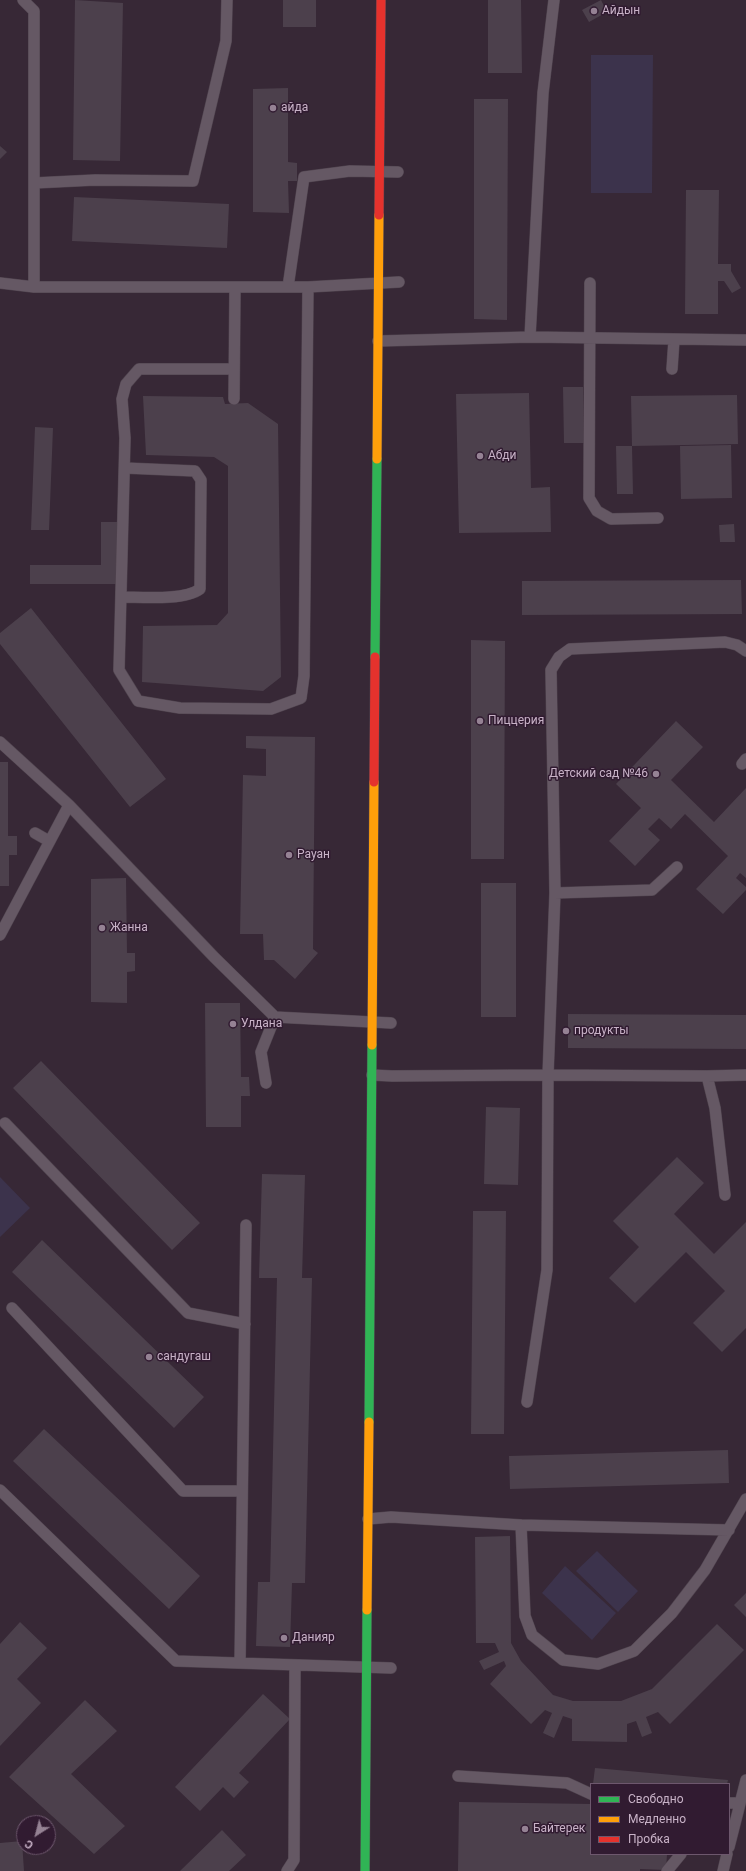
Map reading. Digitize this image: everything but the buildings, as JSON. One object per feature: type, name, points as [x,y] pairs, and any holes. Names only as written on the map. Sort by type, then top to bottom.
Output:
[{"type":"street","points":[[365,1871],[381,0]]},
{"type":"lane","points":[[23,0],[34,11],[34,287]]},
{"type":"lane","points":[[34,183],[95,180],[193,181],[226,41],[227,0]]},
{"type":"lane","points":[[530,337],[543,93],[554,0]]},
{"type":"lane","points":[[288,287],[304,177],[350,171],[398,172]]},
{"type":"lane","points":[[0,283],[34,287],[308,287],[399,282]]},
{"type":"lane","points":[[590,283],[590,498],[597,511],[611,519],[658,518]]},
{"type":"lane","points":[[234,399],[235,287]]},
{"type":"lane","points":[[234,369],[140,369],[126,384],[122,399],[126,438],[119,670],[138,701],[180,708],[271,709],[301,698],[304,676],[308,287]]},
{"type":"lane","points":[[378,341],[530,337],[746,340]]},
{"type":"lane","points":[[672,369],[674,340]]},
{"type":"lane","points":[[121,597],[164,597],[194,594],[200,589],[202,480],[194,471],[125,468]]},
{"type":"lane","points":[[527,1402],[547,1270],[548,1075],[555,893],[552,670],[559,657],[570,649],[725,642],[737,645],[746,651]]},
{"type":"lane","points":[[0,742],[69,805],[214,957],[275,1017],[391,1023]]},
{"type":"lane","points":[[0,935],[69,805]]},
{"type":"lane","points":[[35,833],[50,841]]},
{"type":"lane","points":[[555,893],[652,890],[677,867]]},
{"type":"lane","points":[[266,1083],[261,1052],[275,1017]]},
{"type":"lane","points":[[372,1075],[707,1076],[746,1074]]},
{"type":"lane","points":[[707,1076],[715,1108],[725,1195]]},
{"type":"lane","points":[[5,1123],[188,1313],[244,1324]]},
{"type":"lane","points":[[240,1663],[246,1225]]},
{"type":"lane","points":[[12,1308],[183,1491],[242,1491]]},
{"type":"lane","points":[[0,1490],[176,1661],[391,1668]]},
{"type":"lane","points":[[521,1525],[525,1616],[532,1635],[563,1660],[598,1664],[634,1651],[672,1613],[705,1570],[746,1499]]},
{"type":"lane","points":[[368,1519],[391,1517],[521,1525],[729,1530]]},
{"type":"lane","points":[[287,1871],[294,1860],[295,1665]]},
{"type":"lane","points":[[458,1776],[567,1783],[590,1794]]},
{"type":"lane","points":[[731,1834],[734,1803],[746,1780]]},
{"type":"lane","points":[[668,1871],[680,1855]]},
{"type":"lane","points":[[723,1871],[727,1855]]},
{"type":"shaded area","points":[[591,55],[653,55],[652,193],[591,193]]},
{"type":"shaded area","points":[[0,1177],[30,1208],[0,1237]]},
{"type":"shaded area","points":[[597,1551],[638,1591],[618,1612],[576,1571]]},
{"type":"shaded area","points":[[565,1566],[616,1613],[592,1640],[542,1593]]},
{"type":"traffic: fast","points":[[375,657],[377,459]]},
{"type":"traffic: fast","points":[[369,1422],[372,1045]]},
{"type":"traffic: fast","points":[[365,1871],[367,1610]]},
{"type":"traffic: slow","points":[[377,459],[379,215]]},
{"type":"traffic: slow","points":[[372,1045],[374,782]]},
{"type":"traffic: slow","points":[[367,1610],[369,1422]]},
{"type":"traffic: jam","points":[[379,215],[381,0]]},
{"type":"traffic: jam","points":[[374,782],[375,657]]},
{"type":"place","name":"Айдын","points":[[594,11]]},
{"type":"place","name":"айда","points":[[273,108]]},
{"type":"place","name":"Абди","points":[[480,456]]},
{"type":"place","name":"Пиццерия","points":[[480,721]]},
{"type":"place","name":"Детский сад №46","points":[[656,774]]},
{"type":"place","name":"Рауан","points":[[289,855]]},
{"type":"place","name":"Жанна","points":[[102,928]]},
{"type":"place","name":"Улдана","points":[[233,1024]]},
{"type":"place","name":"продукты","points":[[566,1031]]},
{"type":"place","name":"сандугаш","points":[[149,1357]]},
{"type":"place","name":"Данияр","points":[[284,1638]]},
{"type":"place","name":"Байтерек","points":[[525,1829]]}]
